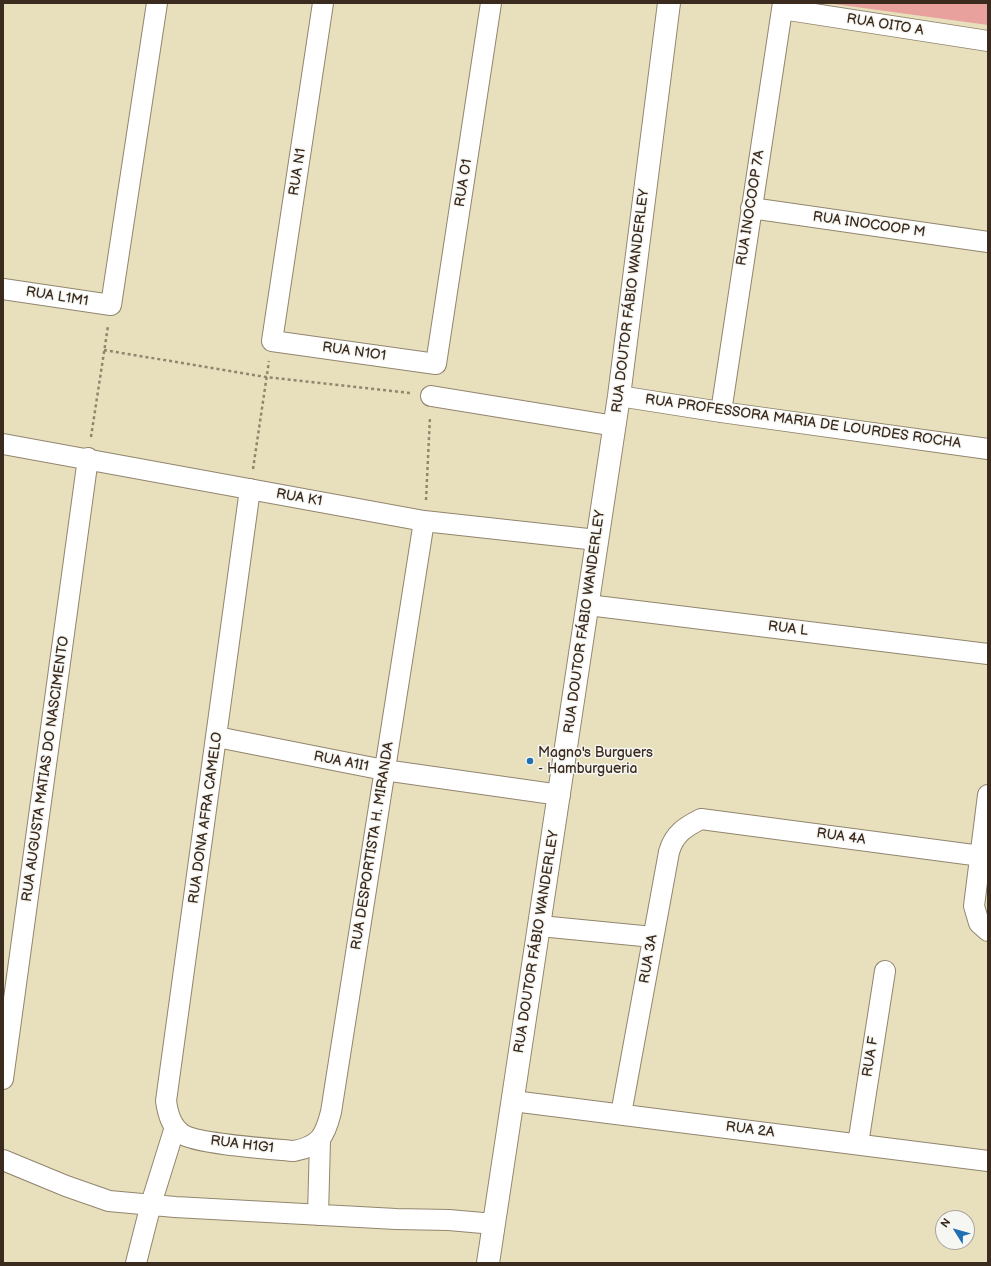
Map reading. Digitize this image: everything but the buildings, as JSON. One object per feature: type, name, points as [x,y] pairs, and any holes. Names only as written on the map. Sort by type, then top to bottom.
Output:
[{"type":"street","points":[[111,305],[156,3]]},
{"type":"street","name":"RUA N1","points":[[272,341],[323,3]]},
{"type":"street","name":"RUA O1","points":[[436,364],[491,3]]},
{"type":"street","name":"RUA DOUTOR FÁBIO WANDERLEY","points":[[488,1263],[560,795],[619,396],[669,3]]},
{"type":"street","name":"RUA OITO A","points":[[782,6],[988,41]]},
{"type":"street","name":"RUA INOCOOP 7A","points":[[721,412],[782,6]]},
{"type":"street","name":"RUA INOCOOP M","points":[[751,208],[988,242]]},
{"type":"street","name":"RUA L1M1","points":[[3,289],[111,305]]},
{"type":"street","name":"RUA N1O1","points":[[272,341],[436,364]]},
{"type":"street","points":[[431,396],[614,426]]},
{"type":"street","name":"RUA PROFESSORA MARIA DE LOURDES ROCHA","points":[[619,396],[721,412],[988,448]]},
{"type":"street","name":"RUA K1","points":[[3,444],[88,458],[424,521],[597,540]]},
{"type":"street","name":"RUA AUGUSTA MATIAS DO NASCIMENTO","points":[[3,1079],[88,458]]},
{"type":"street","name":"RUA DONA AFRA CAMELO","points":[[182,1133],[169,1116],[166,1101],[250,489]]},
{"type":"street","name":"RUA DESPORTISTA H. MIRANDA","points":[[320,1141],[328,1125],[331,1112],[424,521]]},
{"type":"street","name":"RUA L","points":[[588,605],[988,654]]},
{"type":"street","name":"RUA A1I1","points":[[217,737],[384,770],[560,795]]},
{"type":"street","points":[[988,795],[974,906],[979,923],[988,932]]},
{"type":"street","name":"RUA 4A","points":[[701,819],[981,856]]},
{"type":"street","name":"RUA 3A","points":[[621,1114],[672,841],[682,829],[701,819]]},
{"type":"street","points":[[540,926],[653,937]]},
{"type":"street","name":"RUA F","points":[[858,1144],[885,971]]},
{"type":"street","name":"RUA 2A","points":[[512,1101],[988,1161]]},
{"type":"street","points":[[136,1263],[151,1204],[182,1133]]},
{"type":"street","name":"RUA H1G1","points":[[182,1133],[294,1151],[306,1149],[320,1141]]},
{"type":"street","points":[[318,1215],[320,1141]]},
{"type":"street","points":[[3,1160],[66,1186],[109,1201],[175,1207],[448,1220],[494,1224]]},
{"type":"path","points":[[88,458],[111,305]]},
{"type":"path","points":[[250,489],[272,341]]},
{"type":"path","points":[[104,350],[266,377],[431,396],[424,521]]},
{"type":"place","name":"Magno's Burguers - Hamburgueria","points":[[530,761]]}]
